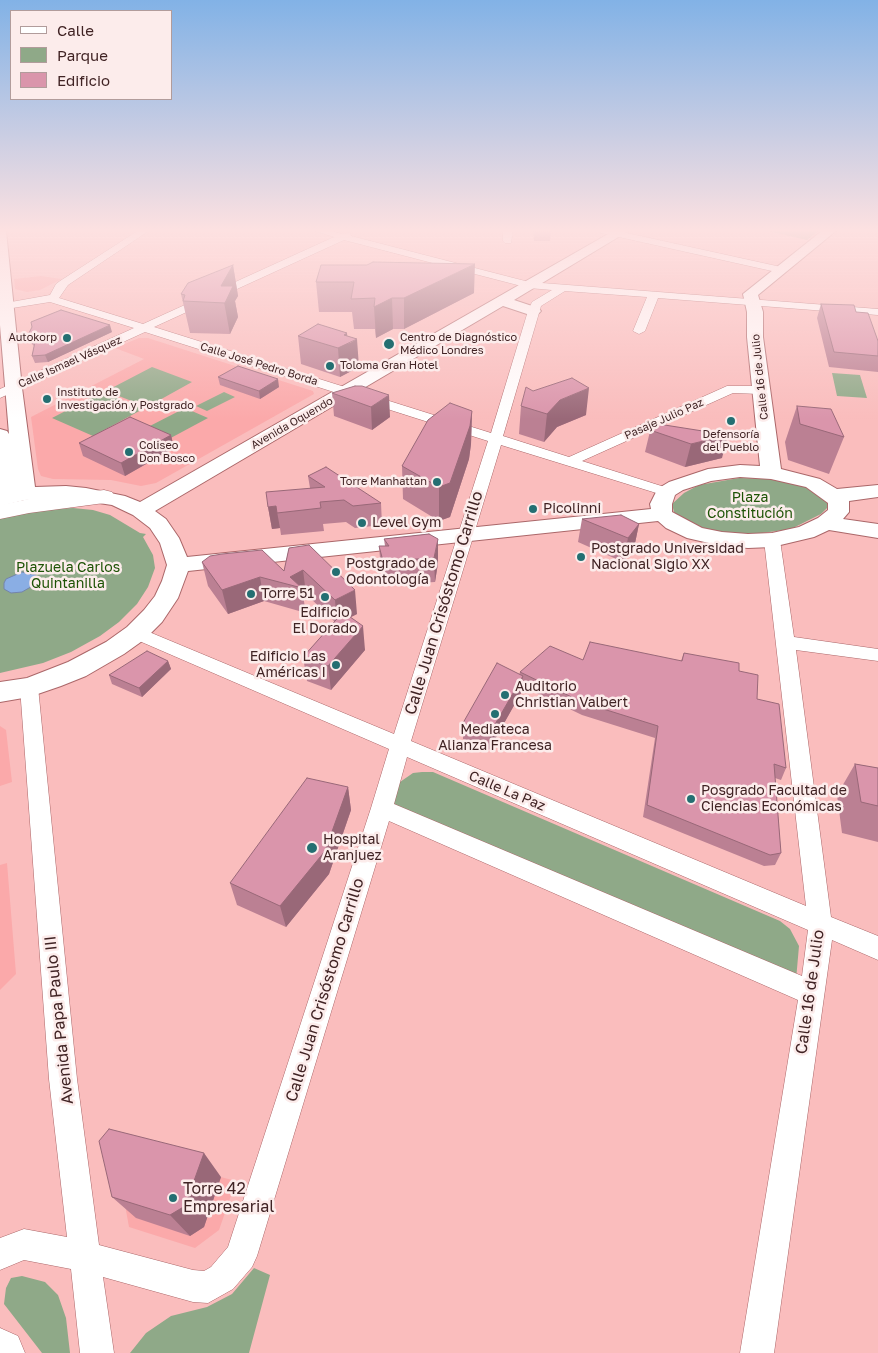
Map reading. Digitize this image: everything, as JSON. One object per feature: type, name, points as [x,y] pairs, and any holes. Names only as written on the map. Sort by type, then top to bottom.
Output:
[{"type":"main road","name":"Avenida Oquendo","points":[[141,510],[515,293]]},
{"type":"main road","points":[[751,293],[753,301]]},
{"type":"main road","points":[[501,301],[533,311]]},
{"type":"main road","name":"Calle 16 de Julio","points":[[753,301],[761,390],[772,473]]},
{"type":"main road","points":[[3,303],[6,391],[25,494]]},
{"type":"main road","points":[[0,435],[1,503]]},
{"type":"main road","points":[[740,472],[772,473],[813,484],[834,496],[839,501],[838,512],[826,523],[806,532],[772,540],[722,539],[695,533],[674,524],[662,514],[661,504],[666,492],[689,480],[708,475],[740,472]]},
{"type":"main road","points":[[834,496],[878,491]]},
{"type":"main road","points":[[0,692],[29,687],[60,676],[96,660],[136,633],[154,616],[166,598],[174,581],[178,565],[171,543],[158,524],[141,510],[104,497],[66,492],[25,494],[1,503]]},
{"type":"main road","points":[[1,503],[29,506],[104,497]]},
{"type":"main road","points":[[178,565],[662,514]]},
{"type":"main road","points":[[826,523],[878,531]]},
{"type":"street","points":[[3,303],[54,297],[57,293]]},
{"type":"street","name":"Calle Ismael Vásquez","points":[[6,391],[225,293]]},
{"type":"street","points":[[533,311],[536,304],[555,293]]},
{"type":"street","points":[[641,293],[878,312]]},
{"type":"street","points":[[640,331],[654,294]]},
{"type":"street","name":"Calle José Pedro Borda","points":[[54,297],[144,328],[666,492]]},
{"type":"street","name":"Calle Juan Crisóstomo Carrillo","points":[[0,1254],[24,1244],[86,1257],[193,1286],[208,1287],[222,1278],[242,1256],[496,438],[533,311]]},
{"type":"street","name":"Pasaje Julio Paz","points":[[571,462],[731,389],[761,390]]},
{"type":"street","name":"Calle 16 de Julio","points":[[757,1353],[819,947],[820,922],[772,540]]},
{"type":"street","name":"Calle La Paz","points":[[136,633],[878,948]]},
{"type":"street","points":[[786,642],[878,655]]},
{"type":"street","name":"Avenida Papa Paulo III","points":[[29,687],[63,1079],[97,1353]]},
{"type":"street","points":[[382,808],[811,993]]},
{"type":"shaded area","points":[[139,338],[148,338],[313,391],[314,394],[156,483],[141,486],[111,480],[53,479],[41,476],[38,469],[31,417],[144,359],[115,348]]},
{"type":"shaded area","points":[[0,726],[6,730],[12,782],[0,786]]},
{"type":"shaded area","points":[[7,863],[16,974],[0,990],[0,865]]},
{"type":"shaded area","name":"Torre 42 Empresarial","points":[[132,1154],[236,1181],[219,1230],[195,1248],[129,1227],[119,1172]]},
{"type":"green space","points":[[152,367],[192,382],[147,407],[106,391]]},
{"type":"green space","points":[[832,373],[860,375],[867,398],[837,396]]},
{"type":"green space","points":[[102,392],[143,409],[93,436],[52,418]]},
{"type":"green space","points":[[224,392],[235,397],[207,411],[196,406]]},
{"type":"green space","points":[[185,408],[208,418],[167,440],[144,429]]},
{"type":"green space","name":"Plaza Constitución","points":[[739,478],[777,479],[807,487],[828,500],[828,507],[821,514],[791,529],[755,534],[728,534],[700,527],[683,520],[674,512],[672,504],[684,493],[699,485]]},
{"type":"green space","name":"Plazuela Carlos Quintanilla","points":[[73,508],[93,510],[110,515],[140,533],[146,534],[143,537],[153,555],[155,568],[148,587],[137,604],[119,622],[100,636],[71,652],[43,663],[0,673],[0,517],[49,509]]},
{"type":"green space","points":[[433,772],[780,921],[790,929],[799,946],[796,980],[393,805],[400,782],[413,773]]},
{"type":"green space","points":[[254,1268],[270,1275],[249,1353],[130,1353],[146,1333],[171,1316],[207,1307],[232,1294]]},
{"type":"green space","points":[[22,1276],[45,1282],[58,1295],[66,1318],[70,1353],[42,1353],[4,1304],[6,1288],[11,1278]]},
{"type":"water","points":[[22,572],[36,575],[36,584],[22,592],[11,593],[4,589],[6,579]]},
{"type":"building","points":[[230,293],[225,303],[183,301],[185,295],[181,294]]},
{"type":"building","points":[[352,293],[414,293],[404,298],[392,298],[374,307],[375,298],[351,299]]},
{"type":"building","points":[[821,304],[854,305],[856,312],[868,313],[878,341],[878,356],[834,352]]},
{"type":"building","name":"Autokorp","points":[[61,310],[110,325],[45,355],[32,356],[35,342],[28,335],[32,327],[31,322]]},
{"type":"building","points":[[318,324],[347,333],[344,335],[357,339],[338,348],[298,336]]},
{"type":"building","points":[[238,366],[278,379],[259,391],[218,377]]},
{"type":"building","points":[[572,378],[589,388],[560,400],[547,414],[521,406],[526,387],[533,391]]},
{"type":"building","points":[[355,386],[362,386],[389,395],[371,407],[332,393]]},
{"type":"building","points":[[450,403],[472,411],[470,426],[450,483],[439,487],[402,466],[428,420]]},
{"type":"building","points":[[797,406],[831,409],[844,437],[800,424]]},
{"type":"building","points":[[130,417],[171,435],[121,463],[79,443]]},
{"type":"building","points":[[652,423],[728,435],[691,444],[650,430]]},
{"type":"building","points":[[326,467],[381,503],[353,506],[344,500],[320,502],[321,508],[277,513],[276,506],[268,507],[266,492],[325,487],[308,476]]},
{"type":"building","points":[[621,515],[639,524],[628,538],[582,519]]},
{"type":"building","points":[[429,534],[438,539],[434,558],[383,561],[379,546],[389,546],[384,539]]},
{"type":"building","points":[[309,545],[355,590],[335,600],[303,570],[290,577],[302,588],[260,577],[222,590],[202,562],[210,556],[262,550],[284,571],[289,548]]},
{"type":"building","points":[[343,612],[363,626],[328,666],[303,657]]},
{"type":"building","points":[[590,642],[682,661],[684,653],[739,663],[739,671],[758,675],[757,699],[779,704],[786,768],[774,764],[781,853],[770,855],[647,805],[658,726],[584,703],[520,672],[550,646],[583,660]]},
{"type":"building","points":[[147,651],[168,661],[139,688],[109,675]]},
{"type":"building","points":[[497,663],[523,676],[490,733],[463,723]]},
{"type":"building","points":[[855,764],[878,768],[878,806],[861,802]]},
{"type":"building","points":[[307,778],[348,787],[325,851],[280,906],[230,883]]},
{"type":"building","points":[[109,1129],[204,1153],[185,1206],[170,1215],[112,1197],[99,1141]]},
{"type":"place","name":"Autokorp","points":[[67,338]]},
{"type":"place","name":"Centro de Diagnóstico Médico Londres","points":[[389,344]]},
{"type":"place","name":"Toloma Gran Hotel","points":[[330,366]]},
{"type":"place","name":"Instituto de Investigación y Postgrado","points":[[47,399]]},
{"type":"place","name":"Defensoría del Pueblo","points":[[731,421]]},
{"type":"place","name":"Coliseo Don Bosco","points":[[129,452]]},
{"type":"place","name":"Torre Manhattan","points":[[437,482]]},
{"type":"place","name":"Picolinni","points":[[533,509]]},
{"type":"place","name":"Level Gym","points":[[362,523]]},
{"type":"place","name":"Postgrado Universidad Nacional Siglo XX","points":[[581,557]]},
{"type":"place","name":"Postgrado de Odontología","points":[[336,572]]},
{"type":"place","name":"Torre 51","points":[[251,594]]},
{"type":"place","name":"Edificio El Dorado","points":[[325,597]]},
{"type":"place","name":"Edificio Las Américas I","points":[[336,665]]},
{"type":"place","name":"Auditorio Christian Valbert","points":[[505,695]]},
{"type":"place","name":"Mediateca Alianza Francesa","points":[[495,714]]},
{"type":"place","name":"Posgrado Facultad de Ciencias Económicas","points":[[691,799]]},
{"type":"place","name":"Hospital Aranjuez","points":[[312,848]]},
{"type":"place","name":"Torre 42 Empresarial","points":[[173,1198]]}]
